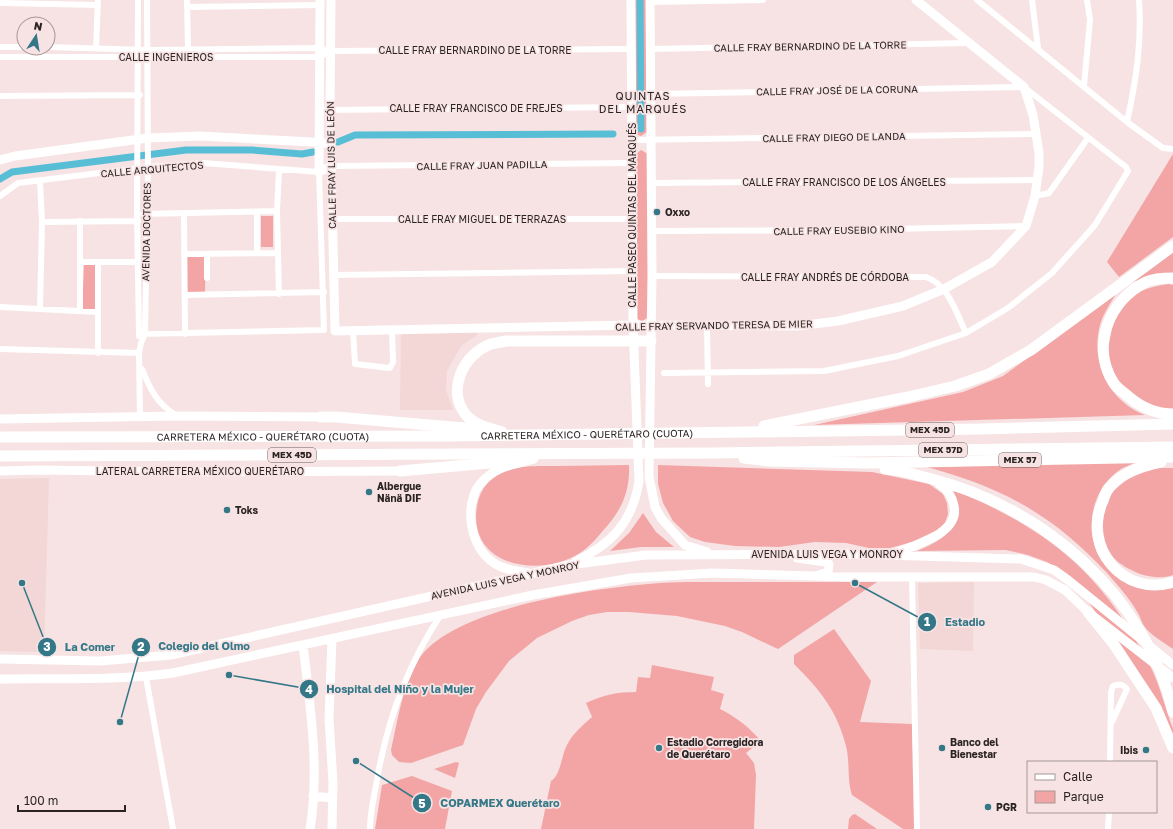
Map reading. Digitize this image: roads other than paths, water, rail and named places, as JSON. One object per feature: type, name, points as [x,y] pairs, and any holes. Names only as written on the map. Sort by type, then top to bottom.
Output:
[{"type":"highway","points":[[740,432],[908,397],[955,386],[989,374],[1031,350],[1173,246]]},
{"type":"highway","points":[[1173,278],[1147,282],[1125,296],[1110,316],[1104,336],[1104,361],[1114,383],[1140,407],[1173,414]]},
{"type":"highway","points":[[504,435],[476,423],[466,415],[456,394],[457,383],[462,370],[478,352],[490,344],[506,341],[651,341]]},
{"type":"highway","points":[[321,417],[470,428],[504,435]]},
{"type":"highway","name":"CARRETERA MÉXICO - QUERÉTARO (CUOTA)","points":[[0,437],[504,435],[619,432],[672,433],[982,429],[1173,424]]},
{"type":"highway","name":"CARRETERA MÉXICO - QUERÉTARO (CUOTA)","points":[[0,456],[714,453],[1173,447]]},
{"type":"highway","name":"CARRETERA MÉXICO - QUERÉTARO (CUOTA)","points":[[714,453],[769,461],[867,463],[1173,458]]},
{"type":"highway","points":[[400,471],[583,454]]},
{"type":"highway","points":[[1173,458],[1140,467],[1125,475],[1109,488],[1098,510],[1097,534],[1102,553],[1119,572],[1143,585],[1164,585],[1173,582]]},
{"type":"highway","points":[[867,463],[884,468],[903,470],[956,485],[991,499],[1054,536],[1078,556],[1116,597],[1138,627],[1153,652],[1173,712]]},
{"type":"highway","points":[[1088,612],[1113,643],[1156,708],[1173,748]]},
{"type":"main road","name":"CALLE FRAY LUIS DE LEÓN","points":[[331,0],[330,109],[335,331]]},
{"type":"main road","name":"CALLE PASEO QUINTAS DEL MARQUÉS","points":[[569,565],[600,549],[614,535],[632,510],[639,481],[632,271],[631,0]]},
{"type":"main road","points":[[916,0],[1024,87]]},
{"type":"main road","name":"CALLE PASEO QUINTAS DEL MARQUÉS","points":[[650,1],[652,276],[649,477],[655,508],[668,527],[685,545],[722,554]]},
{"type":"main road","name":"CALLE FRAY LUIS DE LEÓN","points":[[319,172],[320,2]]},
{"type":"main road","name":"CALLE FRAY SERVANDO TERESA DE MIER","points":[[335,331],[633,325],[797,326],[838,321],[903,306],[944,289],[992,262],[1026,226],[1035,196],[1039,167],[1033,116],[1024,87]]},
{"type":"main road","points":[[0,160],[15,156],[200,136],[331,143]]},
{"type":"main road","name":"CALLE ARQUITECTOS","points":[[319,172],[332,166]]},
{"type":"main road","points":[[0,419],[140,418],[177,416],[321,417]]},
{"type":"main road","points":[[534,459],[492,473],[474,493],[471,507],[474,536],[479,548],[486,557],[502,567],[534,574]]},
{"type":"main road","name":"LATERAL CARRETERA MÉXICO QUERÉTARO","points":[[0,471],[400,471]]},
{"type":"main road","points":[[892,554],[917,545],[947,529],[951,525],[954,517],[953,500],[947,489],[931,478]]},
{"type":"main road","points":[[773,553],[829,564],[829,571],[824,574],[806,576]]},
{"type":"main road","name":"AVENIDA LUIS VEGA Y MONROY","points":[[0,659],[100,661],[171,655],[569,565],[646,555],[773,553],[892,554],[1021,559],[1054,570],[1173,665]]},
{"type":"main road","name":"AVENIDA LUIS VEGA Y MONROY","points":[[0,679],[84,680],[146,677],[173,673],[533,595],[631,578],[713,573],[912,578],[1034,577],[1046,580],[1065,590],[1088,612],[1173,678]]},
{"type":"main road","points":[[332,639],[329,719],[332,829]]},
{"type":"main road","points":[[303,645],[313,754],[313,796],[310,829]]},
{"type":"main road","points":[[171,655],[168,658],[166,665],[173,673]]},
{"type":"main road","points":[[313,796],[332,798]]},
{"type":"street","name":"AVENIDA DOCTORES","points":[[138,0],[138,95],[143,142],[148,166],[142,334],[139,353],[140,418]]},
{"type":"street","name":"AVENIDA DOCTORES","points":[[142,334],[137,218],[139,161],[143,142],[147,96],[148,0]]},
{"type":"street","points":[[187,0],[188,48]]},
{"type":"street","points":[[650,1],[763,0]]},
{"type":"street","points":[[977,0],[1038,48],[1127,122],[1163,148],[1172,150]]},
{"type":"street","points":[[1032,0],[1038,48]]},
{"type":"street","points":[[1084,86],[1090,20],[1087,0]]},
{"type":"street","points":[[1127,122],[1136,82],[1140,51],[1139,0]]},
{"type":"street","points":[[0,3],[98,2],[96,48]]},
{"type":"street","points":[[187,7],[320,2]]},
{"type":"street","name":"CALLE FRAY BERNARDINO DE LA TORRE","points":[[650,49],[969,43]]},
{"type":"street","points":[[0,47],[16,47]]},
{"type":"street","name":"CALLE INGENIEROS","points":[[56,48],[148,50],[188,48],[320,52]]},
{"type":"street","name":"CALLE FRAY BERNARDINO DE LA TORRE","points":[[320,52],[631,49]]},
{"type":"street","name":"CALLE INGENIEROS","points":[[0,57],[148,57],[320,52]]},
{"type":"street","points":[[664,373],[707,374],[824,371],[898,356],[966,333],[1008,308],[1052,273],[1095,225],[1128,171],[1126,167],[1024,87]]},
{"type":"street","name":"CALLE FRAY JOSÉ DE LA CORUNA","points":[[651,94],[1024,87]]},
{"type":"street","points":[[0,96],[147,96]]},
{"type":"street","name":"CALLE FRAY FRANCISCO DE FREJES","points":[[320,110],[631,107]]},
{"type":"street","name":"CALLE FRAY DIEGO DE LANDA","points":[[632,140],[1036,134]]},
{"type":"street","points":[[1035,196],[1049,193],[1088,138]]},
{"type":"street","name":"CALLE ARQUITECTOS","points":[[0,196],[18,183],[148,166],[203,163],[319,172]]},
{"type":"street","name":"CALLE FRAY JUAN PADILLA","points":[[332,166],[632,163]]},
{"type":"street","points":[[279,170],[277,211],[279,294]]},
{"type":"street","name":"CALLE FRAY LUIS DE LEÓN","points":[[185,334],[324,330],[324,292],[319,172]]},
{"type":"street","name":"CALLE FRAY FRANCISCO DE LOS ÁNGELES","points":[[651,183],[1036,180]]},
{"type":"street","points":[[40,181],[42,222],[40,309]]},
{"type":"street","points":[[42,222],[137,218],[146,214],[184,212],[277,211]]},
{"type":"street","points":[[142,334],[185,334],[184,212]]},
{"type":"street","points":[[257,212],[257,253]]},
{"type":"street","name":"CALLE FRAY MIGUEL DE TERRAZAS","points":[[332,219],[632,219]]},
{"type":"street","points":[[80,221],[80,311]]},
{"type":"street","name":"CALLE FRAY EUSEBIO KINO","points":[[651,231],[841,230],[1026,226]]},
{"type":"street","points":[[184,254],[278,253]]},
{"type":"street","points":[[207,254],[207,278]]},
{"type":"street","points":[[81,262],[138,262]]},
{"type":"street","points":[[98,262],[98,353]]},
{"type":"street","points":[[333,275],[632,271]]},
{"type":"street","name":"CALLE FRAY ANDRÉS DE CÓRDOBA","points":[[652,276],[926,277],[936,280],[944,289],[966,333]]},
{"type":"street","points":[[185,295],[324,292]]},
{"type":"street","points":[[0,307],[98,312]]},
{"type":"street","points":[[707,326],[708,384]]},
{"type":"street","points":[[353,330],[354,364],[390,368],[393,362],[392,330]]},
{"type":"street","points":[[0,349],[139,353]]},
{"type":"street","name":"AVENIDA DOCTORES","points":[[140,364],[149,389],[156,400],[167,410],[177,416]]},
{"type":"street","points":[[912,578],[917,829]]},
{"type":"street","points":[[370,829],[380,760],[393,710],[419,651],[440,616]]},
{"type":"street","points":[[146,677],[173,829]]},
{"type":"street","points":[[1110,761],[1112,722],[1111,692],[1113,686],[1119,684],[1124,685],[1127,688],[1125,697],[1112,722]]},
{"type":"street","points":[[1108,813],[1108,829]]},
{"type":"waterway","points":[[640,0],[641,129]]},
{"type":"waterway","points":[[338,142],[355,135],[613,134]]},
{"type":"waterway","points":[[0,179],[12,172],[186,150],[252,150],[302,154],[313,152]]},
{"type":"place","name":"Oxxo","points":[[657,212]]},
{"type":"place","name":"Albergue Nänä DIF","points":[[369,492]]},
{"type":"place","name":"Toks","points":[[227,510]]},
{"type":"place","name":"La Comer","points":[[22,583]]},
{"type":"place","name":"Estadio","points":[[855,583]]},
{"type":"place","name":"Hospital del Niño y la Mujer","points":[[229,675]]},
{"type":"place","name":"Colegio del Olmo","points":[[120,722]]},
{"type":"place","name":"Estadio Corregidora de Querétaro","points":[[659,748]]},
{"type":"place","name":"Banco del Bienestar","points":[[942,748]]},
{"type":"place","name":"Ibis","points":[[1146,750]]},
{"type":"place","name":"COPARMEX Querétaro","points":[[356,761]]},
{"type":"place","name":"PGR","points":[[988,807]]},
{"type":"district","name":"QUINTAS DEL MARQUÉS","points":[[643,102]]}]
